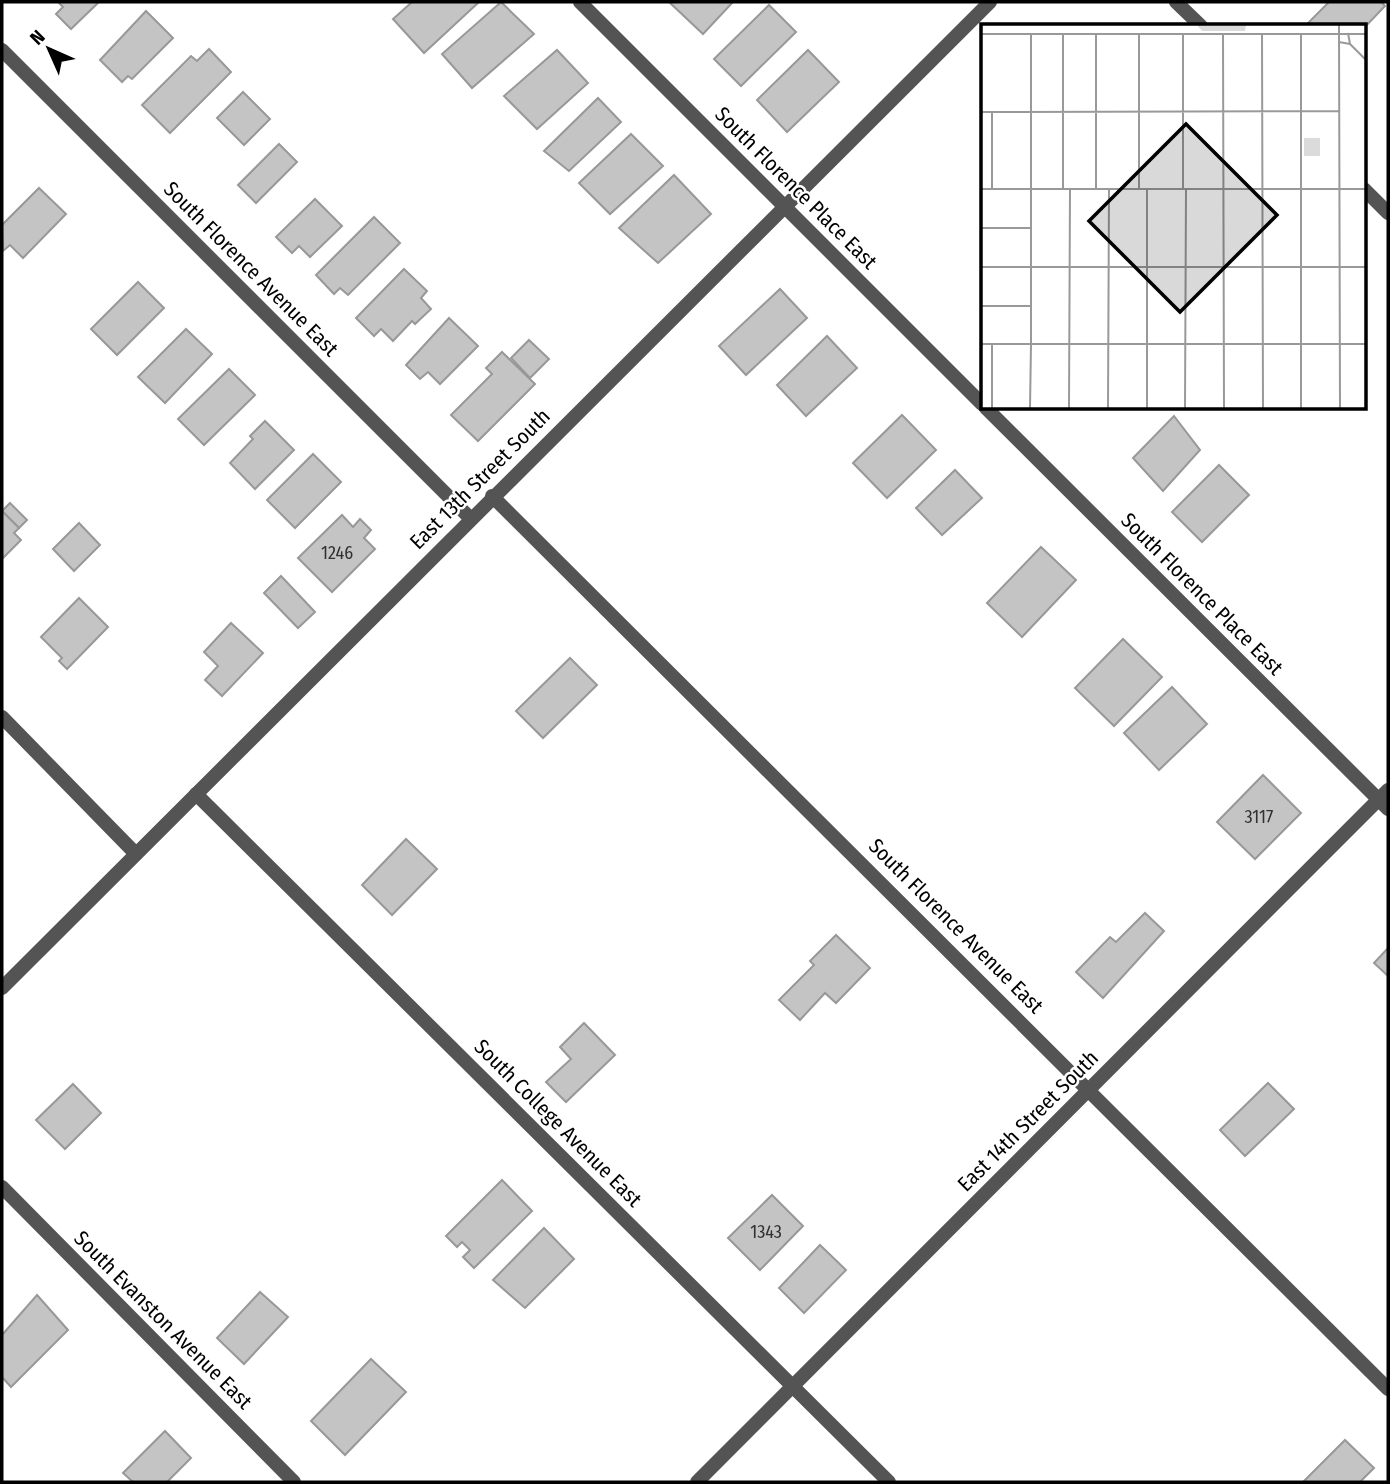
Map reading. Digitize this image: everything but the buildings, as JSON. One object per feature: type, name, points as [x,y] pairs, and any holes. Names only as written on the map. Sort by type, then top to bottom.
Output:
[{"type":"street","name":"South Florence Place East","points":[[580,2],[981,403]]},
{"type":"street","name":"East 13th Street South","points":[[2,988],[492,496],[990,2]]},
{"type":"street","points":[[1176,2],[1199,24]]},
{"type":"street","name":"South Florence Avenue East","points":[[2,50],[470,518]]},
{"type":"street","points":[[1366,191],[1388,213]]},
{"type":"street","name":"South Florence Place East","points":[[988,410],[1385,799]]},
{"type":"street","name":"South Florence Avenue East","points":[[492,496],[1090,1089],[1388,1389]]},
{"type":"street","points":[[2,717],[136,854]]},
{"type":"street","name":"South College Avenue East","points":[[196,794],[889,1482]]},
{"type":"street","name":"East 14th Street South","points":[[697,1482],[1385,799]]},
{"type":"street","name":"South Evanston Avenue East","points":[[2,1187],[294,1482]]}]
